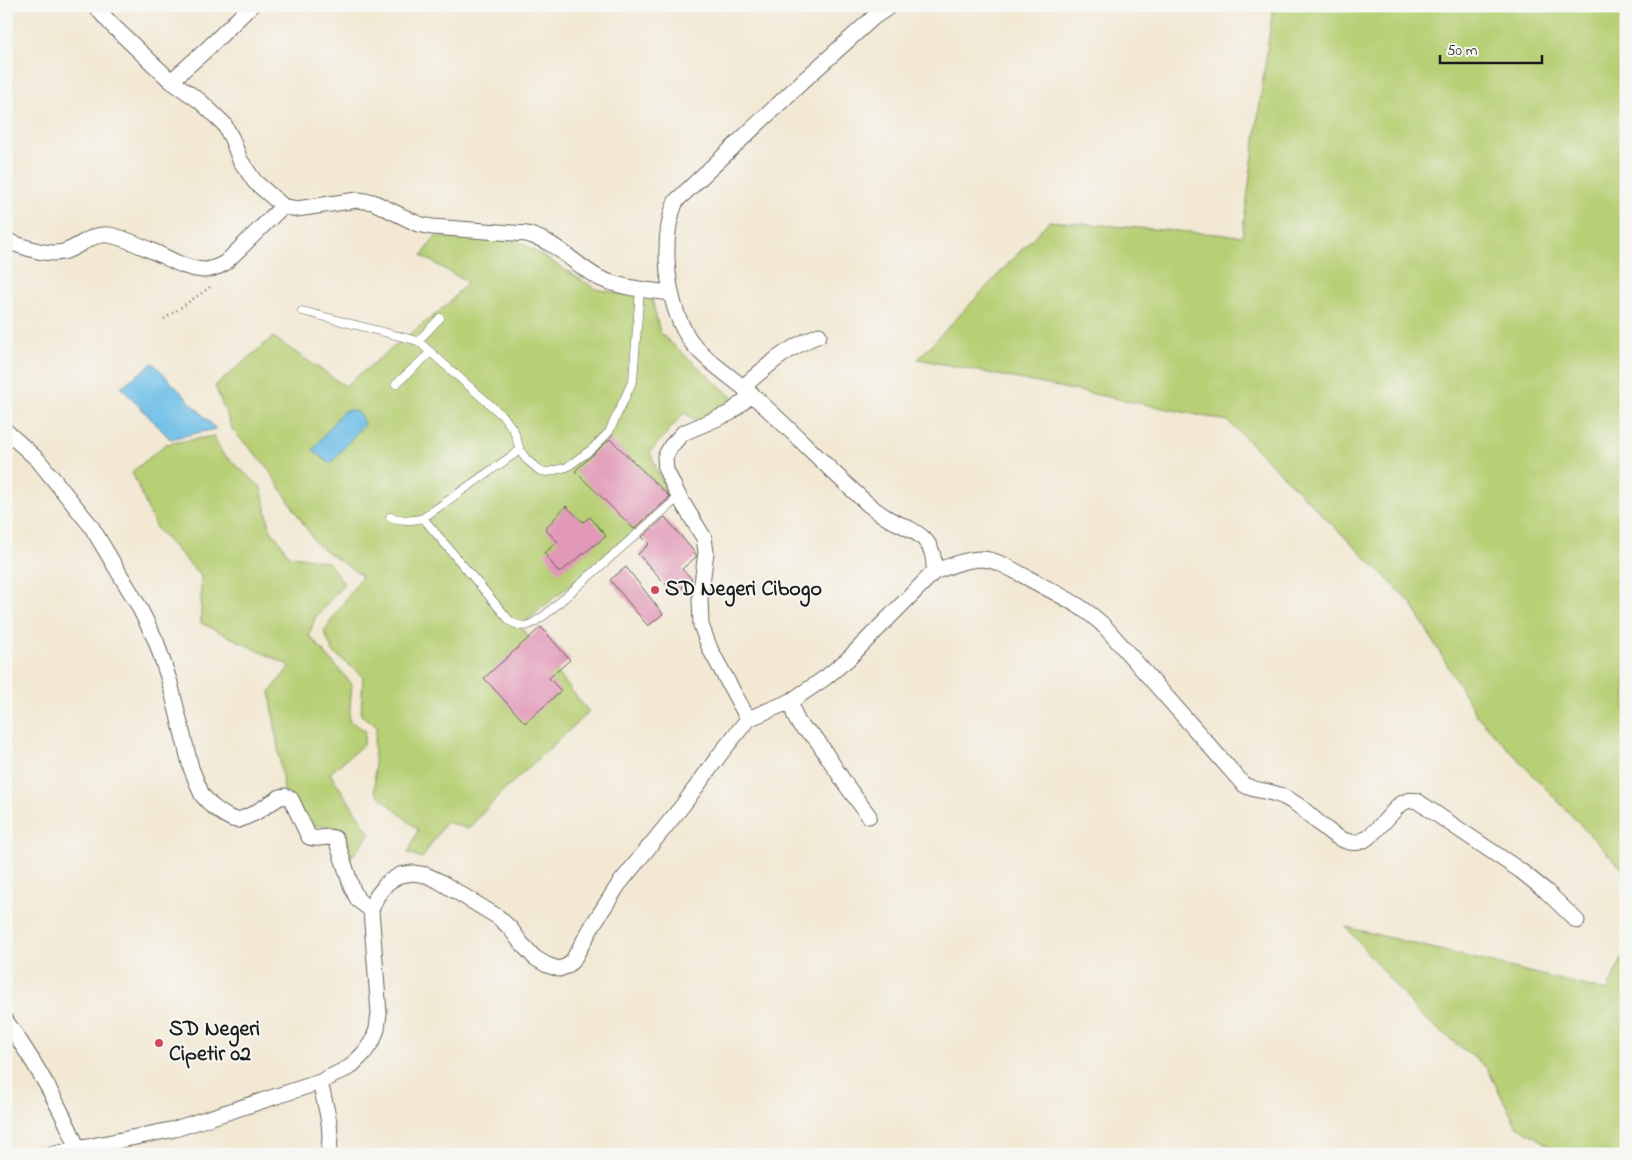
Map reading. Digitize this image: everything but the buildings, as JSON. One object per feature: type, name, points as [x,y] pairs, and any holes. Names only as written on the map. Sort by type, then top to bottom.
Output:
[{"type":"street","points":[[95,6],[112,25],[171,80],[200,101],[224,124],[240,160],[255,182],[283,206],[297,208],[357,200],[373,202],[418,224],[432,227],[527,234],[551,244],[600,278],[640,289],[671,293]]},
{"type":"street","points":[[171,80],[206,50],[251,6]]},
{"type":"street","points":[[890,6],[874,17],[803,80],[676,201],[667,232],[668,259],[671,293],[676,312],[688,338],[869,505],[892,520],[917,532],[926,540],[935,560],[934,572]]},
{"type":"street","points":[[6,241],[49,252],[61,252],[69,250],[98,235],[106,234],[121,238],[184,267],[204,270],[215,268],[225,263],[283,206]]},
{"type":"street","points":[[748,718],[710,649],[701,625],[700,599],[706,552],[704,538],[679,497],[666,470],[665,457],[671,446],[684,433],[730,413],[747,391],[780,356],[798,344],[818,335]]},
{"type":"street","points":[[6,431],[38,460],[91,526],[137,603],[156,640],[170,683],[191,768],[202,795],[222,814],[239,820],[255,813],[280,797],[285,796],[291,799],[309,837],[314,839],[331,837],[336,839],[358,900],[371,910]]},
{"type":"street","points":[[53,1154],[175,1128],[320,1082],[350,1067],[364,1053],[373,1040],[377,1029],[378,1013],[371,910],[376,896],[387,883],[400,875],[413,873],[426,875],[440,881],[498,917],[510,928],[534,958],[558,969],[567,966],[573,960],[619,884],[683,805],[748,718],[791,701],[825,678],[848,659],[934,572],[969,560],[980,559],[1002,564],[1082,608],[1106,628],[1242,784],[1250,788],[1276,794],[1298,805],[1341,839],[1352,843],[1366,839],[1406,801],[1418,801],[1522,871],[1546,891],[1576,921]]},
{"type":"street","points":[[791,701],[798,724],[817,740],[869,816]]},
{"type":"street","points":[[6,1021],[46,1081],[63,1113],[78,1149]]},
{"type":"street","points":[[320,1082],[329,1122],[330,1142],[328,1154]]},
{"type":"lane","points":[[302,311],[418,342],[504,417],[514,431],[520,450],[526,458],[540,471],[548,472],[567,467],[592,449],[609,432],[633,380],[640,289]]},
{"type":"lane","points":[[418,342],[440,318]]},
{"type":"lane","points":[[396,384],[431,352]]},
{"type":"lane","points":[[390,517],[405,521],[415,521],[423,518],[520,450]]},
{"type":"lane","points":[[423,518],[510,621],[516,625],[528,626],[545,614],[679,497]]},
{"type":"path","points":[[164,319],[208,288],[225,263]]},
{"type":"green space","points":[[1273,6],[1626,6],[1626,873],[1477,716],[1411,603],[1228,421],[918,359],[1049,221],[1242,236]]},
{"type":"green space","points":[[435,237],[517,240],[596,289],[652,299],[660,333],[733,398],[707,426],[684,413],[650,452],[670,502],[520,626],[589,712],[502,792],[468,829],[446,822],[422,858],[408,853],[418,830],[375,792],[374,743],[377,726],[361,715],[363,676],[333,652],[324,631],[362,576],[317,545],[265,464],[233,431],[215,386],[273,337],[345,386],[449,303],[467,282],[422,256]]},
{"type":"green space","points":[[214,436],[222,453],[261,487],[270,528],[289,555],[328,562],[344,584],[315,618],[309,635],[352,684],[349,721],[365,730],[364,744],[330,773],[370,834],[342,869],[331,826],[300,825],[285,798],[270,692],[290,666],[201,623],[201,576],[156,528],[132,472],[166,444]]},
{"type":"green space","points":[[1346,927],[1607,991],[1626,950],[1626,1154],[1562,1154],[1516,1125],[1487,1068],[1419,1014]]},
{"type":"water","points":[[153,363],[215,429],[170,439],[121,387]]},
{"type":"water","points":[[349,410],[359,414],[364,424],[330,464],[313,450],[342,412]]},
{"type":"place","name":"SD Negeri Cibogo","points":[[655,590]]},
{"type":"place","name":"SD Negeri Cipetir 02","points":[[159,1043]]}]
